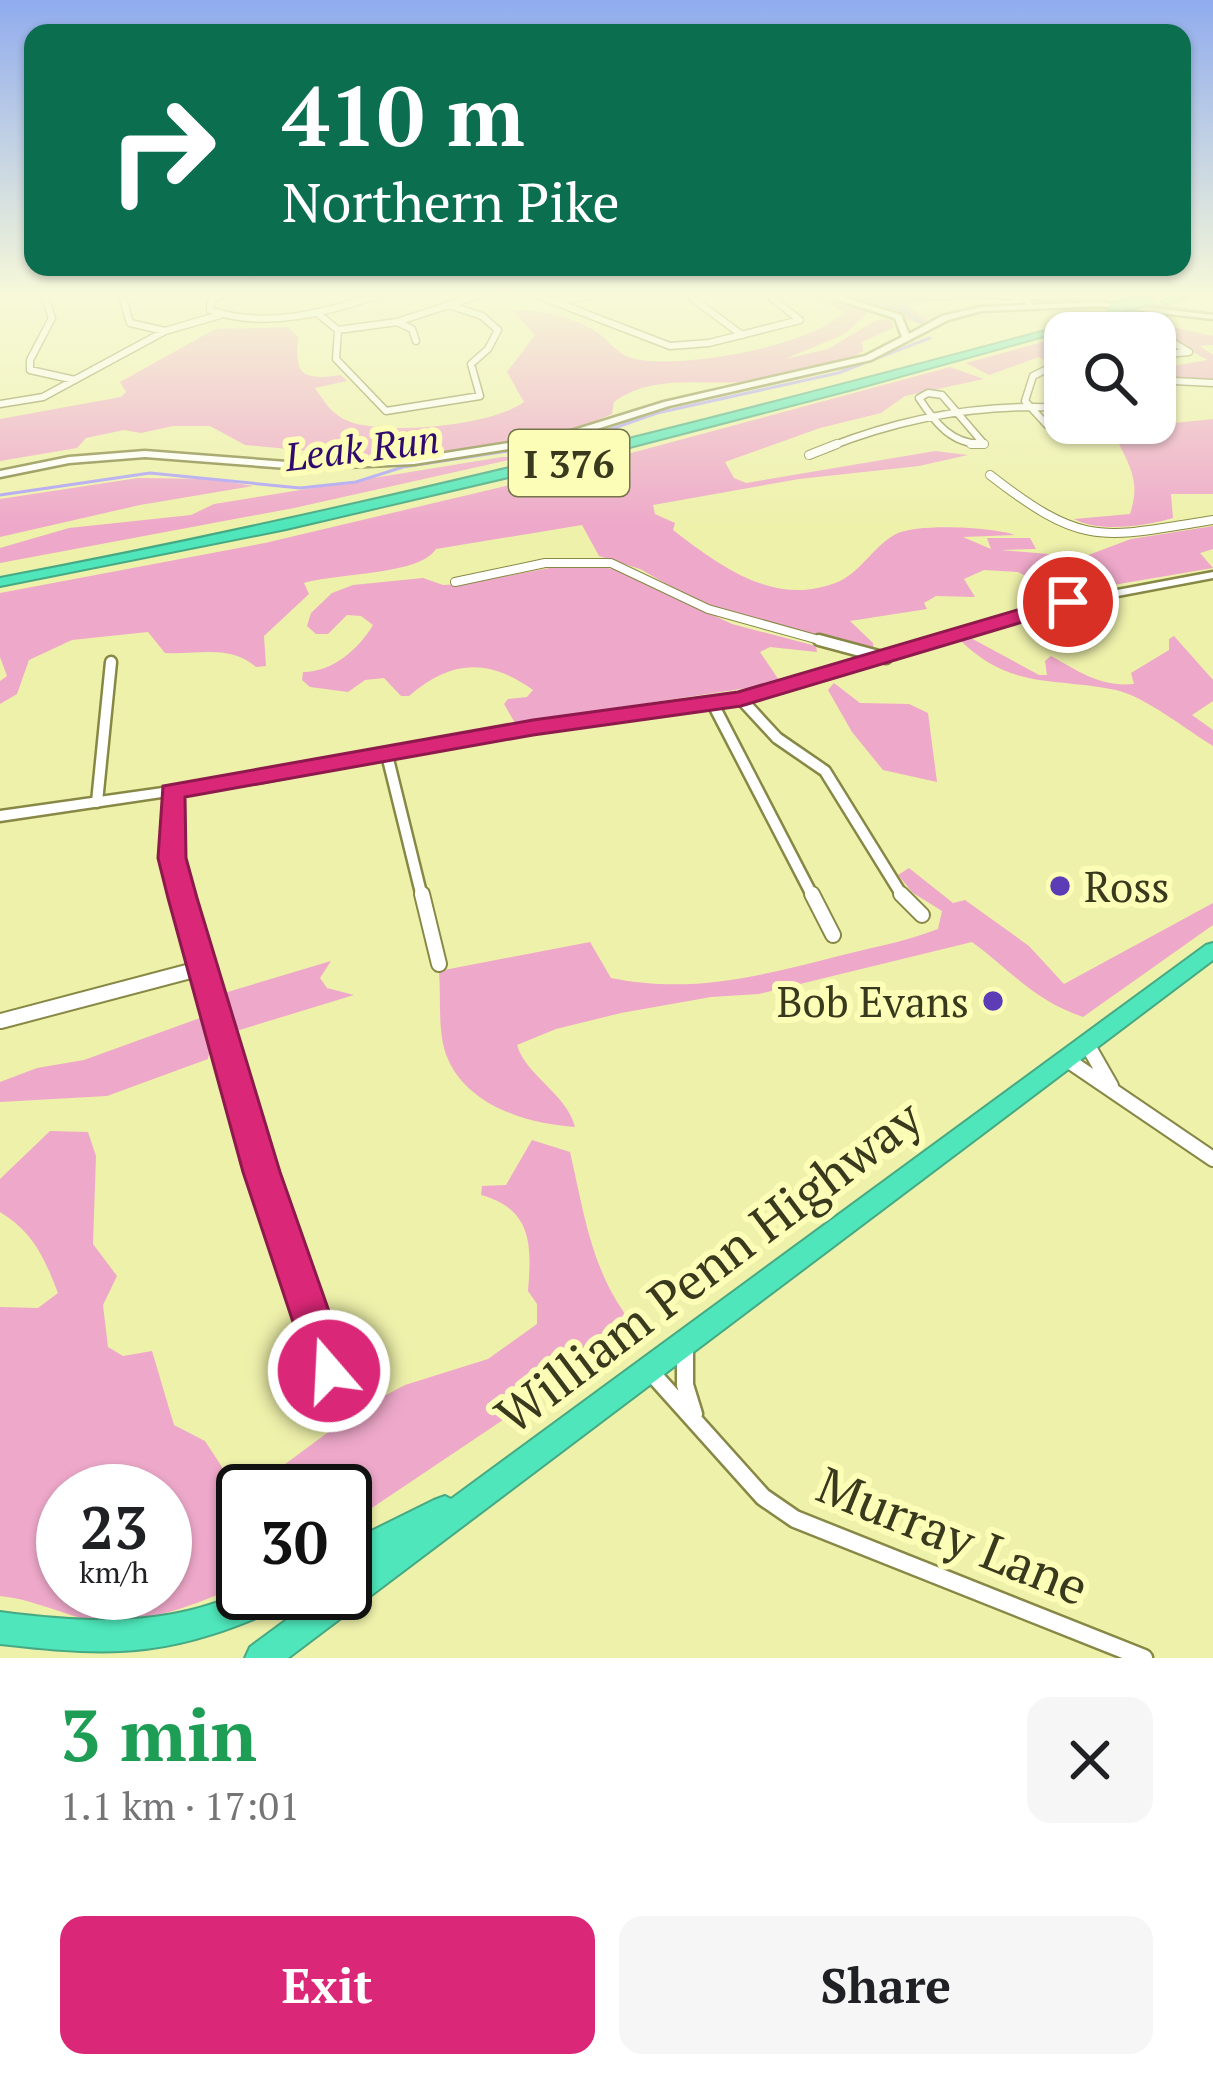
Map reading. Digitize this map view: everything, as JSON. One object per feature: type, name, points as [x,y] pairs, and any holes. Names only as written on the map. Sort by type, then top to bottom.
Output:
[{"type":"highway","name":"I 376","points":[[0,578],[536,463],[875,372]]},
{"type":"highway","name":"I 376","points":[[0,578],[321,519],[567,463],[903,372]]},
{"type":"highway","name":"William Penn Highway","points":[[261,1658],[1213,950]]},
{"type":"highway","points":[[372,1547],[487,1490]]},
{"type":"highway","points":[[0,1628],[89,1640],[142,1640],[216,1620]]},
{"type":"main road","points":[[0,474],[58,461],[130,454],[300,466],[446,457],[573,435],[667,404],[805,372]]},
{"type":"main road","points":[[0,816],[172,791],[533,727],[741,699],[1068,602],[1213,575]]},
{"type":"street","points":[[42,372],[79,380]]},
{"type":"street","points":[[0,404],[43,397],[92,372]]},
{"type":"street","points":[[348,372],[380,409],[404,411],[480,397],[467,372]]},
{"type":"street","points":[[1043,372],[1030,380],[1028,405],[1044,424]]},
{"type":"street","points":[[1176,381],[1213,383]]},
{"type":"street","points":[[940,394],[984,444],[964,445],[933,419],[920,395],[940,394]]},
{"type":"street","points":[[809,455],[955,413],[1044,406]]},
{"type":"street","points":[[990,475],[1042,515],[1084,532],[1123,533],[1213,520]]},
{"type":"street","points":[[454,582],[545,563],[611,563],[693,604],[886,658]]},
{"type":"street","points":[[97,802],[111,662]]},
{"type":"street","points":[[741,699],[777,738],[825,771],[902,896],[922,915]]},
{"type":"street","points":[[713,704],[833,934]]},
{"type":"street","points":[[387,755],[439,964]]},
{"type":"street","points":[[172,791],[172,858],[202,968],[262,1172],[343,1412]]},
{"type":"street","points":[[1,1022],[202,968]]},
{"type":"street","points":[[1076,1052],[1113,1089],[1213,1159]]},
{"type":"street","points":[[1076,1052],[1096,1066],[1113,1089]]},
{"type":"street","points":[[686,1342],[684,1376],[695,1418]]},
{"type":"street","name":"Murray Lane","points":[[649,1370],[763,1497],[795,1519],[1144,1658]]},
{"type":"shaded area","points":[[137,372],[341,375],[347,381],[315,388],[329,407],[348,421],[387,428],[464,423],[524,402],[507,372],[792,372],[752,381],[647,387],[614,402],[612,414],[582,426],[488,448],[423,456],[359,461],[351,455],[245,445],[210,426],[173,426],[141,433],[124,430],[86,438],[77,448],[0,461],[0,419],[121,397],[126,392],[120,382]]},
{"type":"shaded area","points":[[930,372],[965,372],[984,379],[905,396],[881,413],[820,428],[725,462],[734,478],[746,483],[935,451],[968,455],[653,505],[655,514],[675,523],[673,530],[750,580],[794,590],[840,581],[896,534],[937,527],[1015,535],[963,537],[991,549],[987,538],[1030,538],[1036,549],[1001,550],[1083,557],[1131,539],[1213,526],[1213,549],[1200,553],[1213,568],[1060,594],[1018,572],[984,570],[964,579],[975,597],[936,596],[924,603],[927,609],[850,621],[873,643],[874,650],[700,603],[640,569],[599,556],[582,525],[436,549],[427,558],[396,569],[304,583],[309,594],[264,636],[266,666],[256,667],[224,653],[165,653],[148,632],[72,640],[29,660],[17,694],[0,704],[0,681],[7,676],[0,657],[0,593],[265,543],[527,481]]},
{"type":"shaded area","points":[[1176,372],[1213,372],[1213,382],[1176,379]]},
{"type":"shaded area","points":[[1213,419],[1213,494],[1171,494],[1173,518],[1149,524],[1109,527],[1074,519],[1130,514],[1133,477],[1119,444],[1176,444],[1176,423]]},
{"type":"shaded area","points":[[522,457],[294,508],[0,563],[0,548],[69,528],[191,515],[214,504]]},
{"type":"shaded area","points":[[138,478],[211,479],[253,486],[140,505],[0,537],[0,499]]},
{"type":"shaded area","points":[[571,564],[615,569],[732,624],[816,646],[817,652],[770,647],[760,652],[781,683],[515,723],[504,704],[508,699],[527,697],[533,690],[484,668],[454,670],[409,696],[401,696],[384,678],[365,680],[348,692],[310,687],[302,680],[303,672],[343,658],[373,625],[361,616],[347,615],[328,634],[316,634],[307,626],[311,613],[332,593],[353,585],[423,578],[443,585],[463,584]]},
{"type":"shaded area","points":[[1174,636],[1213,680],[1213,701],[1192,715],[1213,730],[1213,746],[1127,693],[1016,675],[980,657],[961,641],[969,637],[1039,675],[1047,675],[1045,661],[1051,656],[1091,677],[1134,684],[1131,673],[1169,650],[1169,639]]},
{"type":"shaded area","points":[[834,683],[860,703],[909,704],[928,713],[937,782],[883,770],[852,732],[828,690]]},
{"type":"shaded area","points":[[909,868],[953,903],[965,900],[1029,946],[1064,984],[1213,903],[1213,925],[1083,1017],[1037,994],[972,942],[759,994],[621,1013],[556,1029],[517,1045],[564,1105],[575,1127],[536,1121],[496,1107],[464,1083],[444,1048],[439,971],[590,942],[611,978],[640,983],[695,984],[776,971],[938,929],[942,911],[913,893],[898,875]]},
{"type":"shaded area","points":[[331,961],[320,978],[327,988],[354,995],[233,1032],[221,994]]},
{"type":"shaded area","points":[[200,1018],[212,1037],[208,1059],[107,1096],[0,1102],[0,1082],[37,1068],[84,1060]]},
{"type":"shaded area","points":[[50,1131],[88,1132],[96,1156],[93,1244],[117,1276],[103,1305],[108,1347],[123,1356],[152,1351],[174,1425],[205,1441],[220,1464],[216,1464],[216,1595],[192,1604],[192,1464],[36,1464],[36,1604],[0,1596],[0,1307],[38,1308],[58,1293],[36,1247],[0,1212],[0,1179]]},
{"type":"shaded area","points":[[532,1140],[570,1152],[600,1267],[637,1330],[372,1508],[372,1464],[285,1464],[361,1408],[405,1385],[488,1359],[537,1324],[537,1304],[528,1291],[530,1258],[525,1231],[510,1209],[481,1195],[482,1186],[506,1185]]},
{"type":"waterway","name":"Leak Run","points":[[0,495],[150,473],[300,488],[356,482],[403,467],[580,440],[657,413],[840,372]]},
{"type":"place","name":"Ross","points":[[1060,886]]},
{"type":"place","name":"Bob Evans","points":[[993,1001]]},
{"type":"route","points":[[329,1371],[262,1172],[182,898],[170,839],[172,791],[301,772],[533,727],[741,699],[1068,602]]}]
